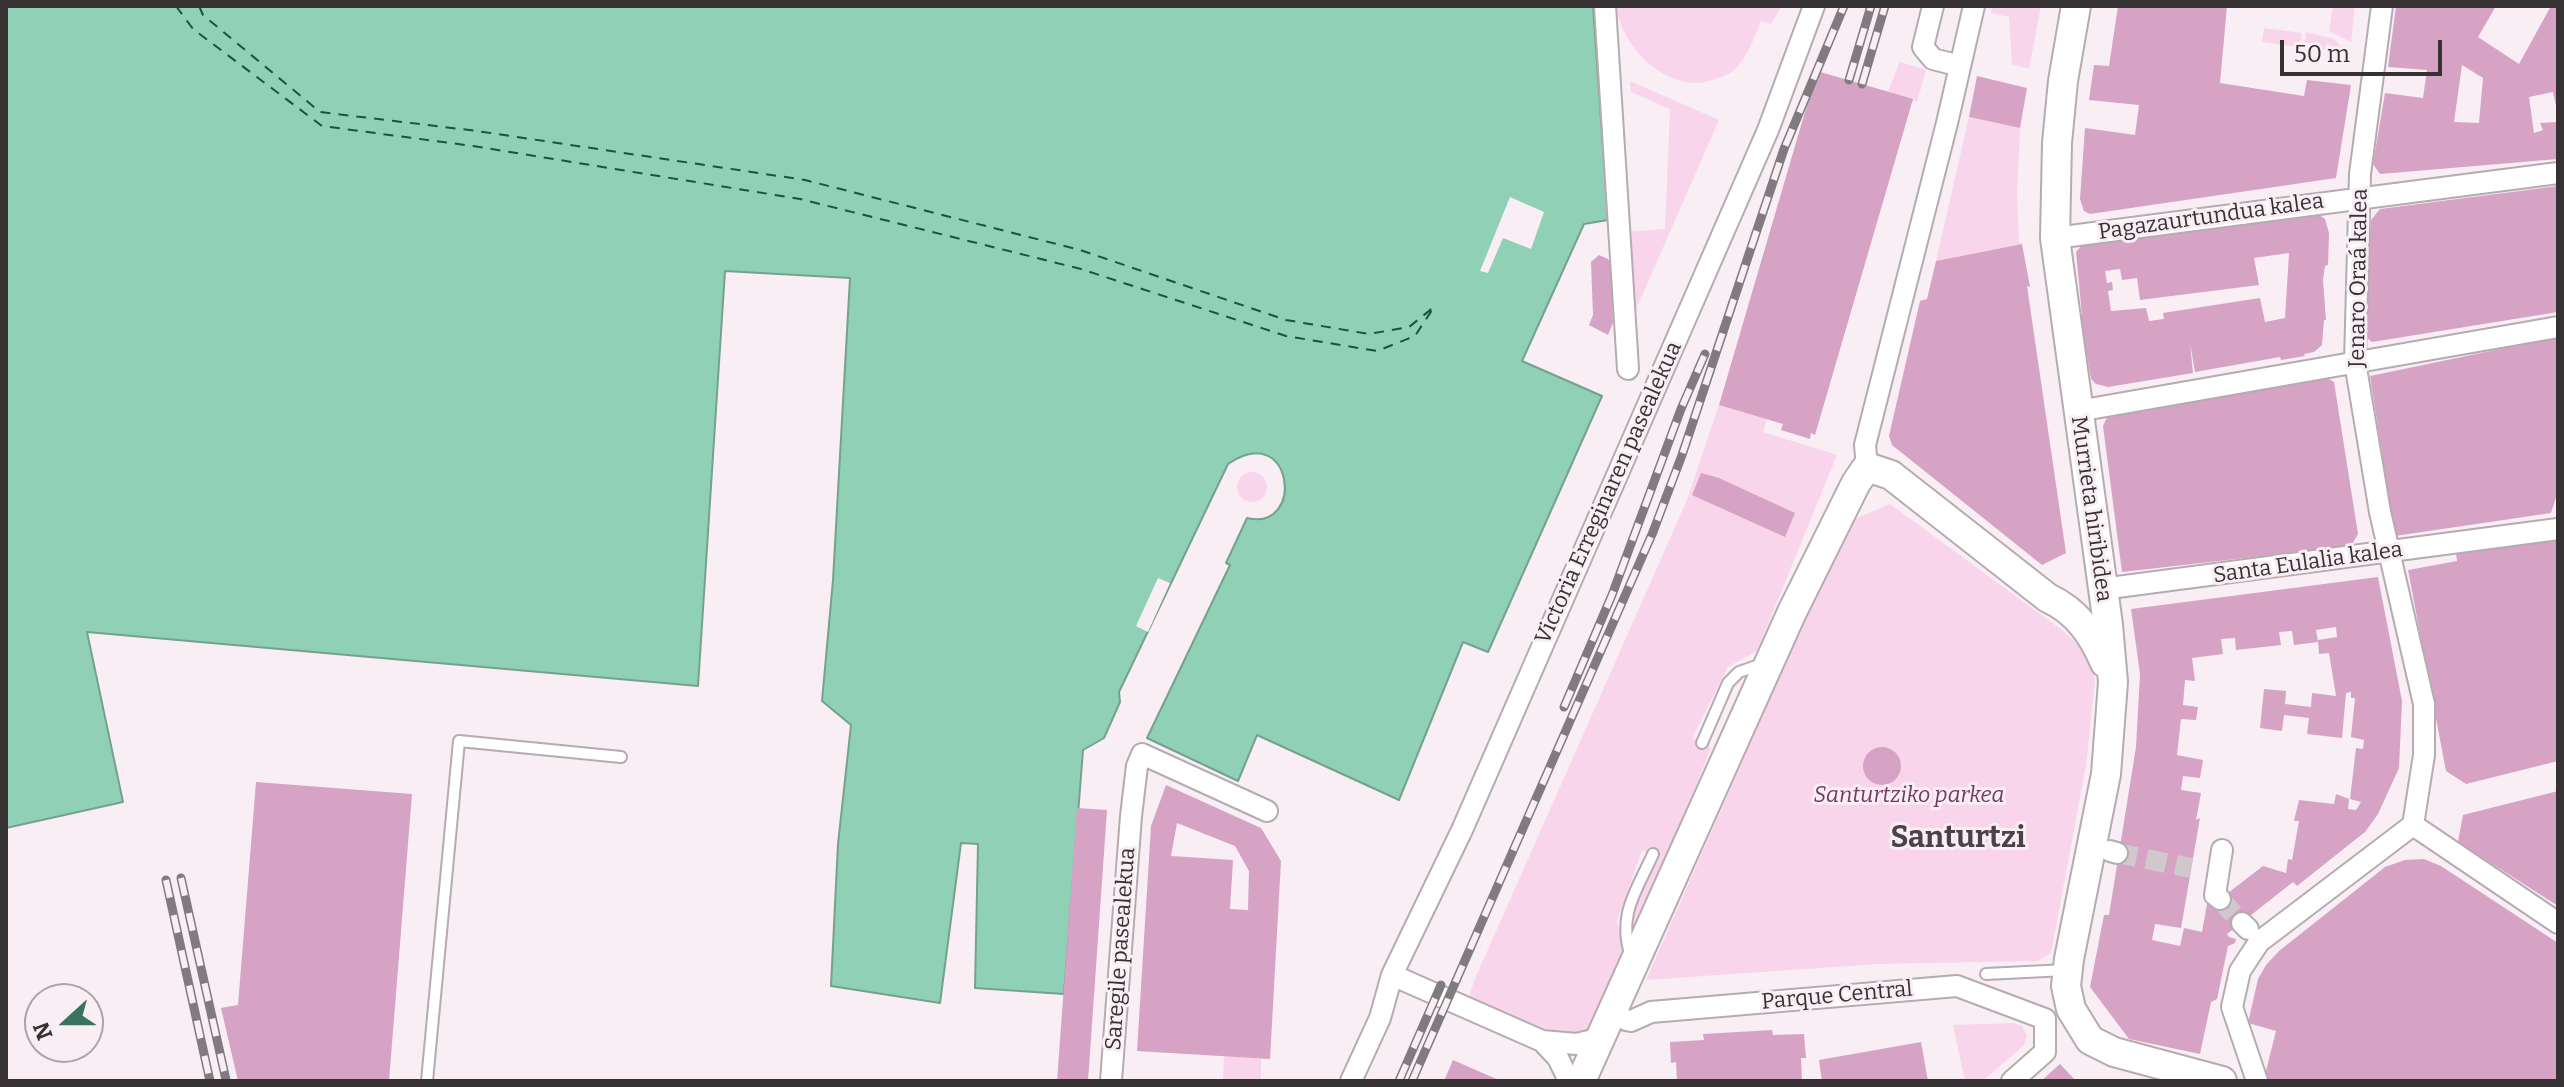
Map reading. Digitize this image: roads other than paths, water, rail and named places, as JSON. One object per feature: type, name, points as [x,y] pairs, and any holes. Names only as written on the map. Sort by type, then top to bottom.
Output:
[{"type":"street","points":[[1605,6],[1628,369]]},
{"type":"street","name":"Victoria Erreginaren pasealekua","points":[[1351,1081],[1380,1018],[1392,975],[1462,830],[1768,130],[1814,6]]},
{"type":"street","points":[[1933,6],[1923,47],[1933,59],[1960,66]]},
{"type":"street","points":[[1581,1081],[1771,662],[1856,483],[1867,467],[1865,445],[1974,6]]},
{"type":"street","name":"Murrieta hiribidea","points":[[2076,6],[2063,81],[2057,143],[2055,238],[2113,682],[2103,798],[2066,986],[2071,1009],[2090,1040],[2114,1052],[2222,1081]]},
{"type":"street","name":"Jenaro Oraá kalea","points":[[2382,6],[2360,174],[2355,362],[2380,512],[2424,704],[2424,755],[2413,825]]},
{"type":"street","name":"Pagazaurtundua kalea","points":[[2055,238],[2558,173]]},
{"type":"street","points":[[2078,411],[2558,327]]},
{"type":"street","points":[[1867,467],[1891,475],[2048,598],[2062,604],[2093,635],[2113,682]]},
{"type":"street","name":"Santa Eulalia kalea","points":[[2062,604],[2088,600],[2102,589],[2558,529]]},
{"type":"street","name":"Saregile pasealekua","points":[[1111,1081],[1131,816],[1137,766],[1142,754],[1267,811]]},
{"type":"street","points":[[2257,1081],[2232,1007],[2240,971],[2259,942],[2413,825],[2558,923]]},
{"type":"street","points":[[2220,899],[2215,895],[2222,850]]},
{"type":"street","points":[[1392,975],[1542,1041],[1577,1044],[1601,1038]]},
{"type":"street","name":"Parque Central","points":[[1626,1020],[1631,1021],[1651,1012],[1957,986],[2045,1019],[2045,1052],[2012,1081]]},
{"type":"street","points":[[1542,1041],[1558,1058],[1569,1081]]},
{"type":"lane","points":[[1702,743],[1728,683],[1739,672],[1771,662]]},
{"type":"lane","points":[[427,1081],[459,741],[621,757]]},
{"type":"lane","points":[[1634,964],[1627,944],[1626,916],[1653,854]]},
{"type":"lane","points":[[1986,974],[2068,970]]},
{"type":"tunnel","points":[[2117,853],[2191,868]]},
{"type":"tunnel","points":[[2220,899],[2242,923]]},
{"type":"railway","points":[[1412,1081],[1653,532],[1682,455],[1784,149],[1844,6]]},
{"type":"railway","points":[[1849,80],[1871,6]]},
{"type":"railway","points":[[1862,84],[1885,6]]},
{"type":"railway","points":[[1564,707],[1612,595],[1681,409],[1705,354]]},
{"type":"railway","points":[[181,878],[226,1080]]},
{"type":"railway","points":[[166,880],[210,1081]]},
{"type":"railway","points":[[1399,1081],[1441,985]]},
{"type":"district","name":"Santurtzi","points":[[1958,839]]},
{"type":"park label","name":"Santurtziko parkea","points":[[1909,796]]}]
